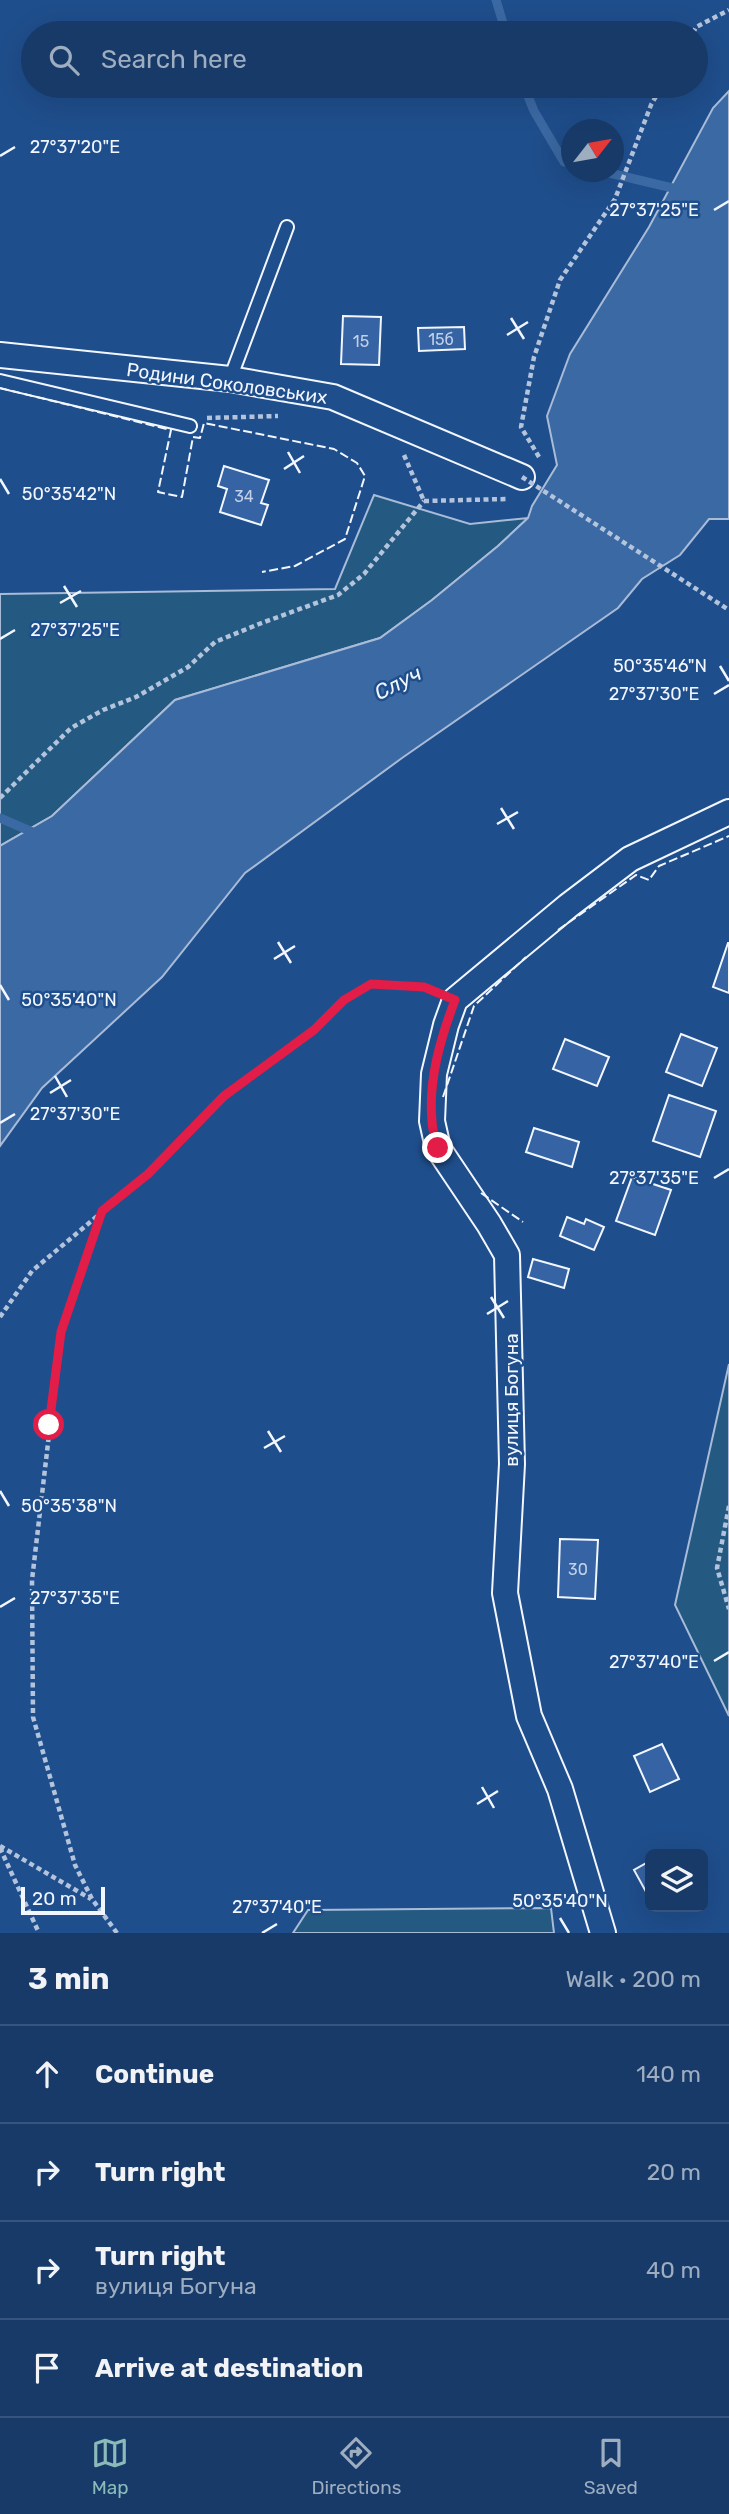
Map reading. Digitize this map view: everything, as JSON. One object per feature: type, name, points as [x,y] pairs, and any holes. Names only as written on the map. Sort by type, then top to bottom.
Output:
[{"type":"street","name":"Родини Соколовських","points":[[0,355],[230,379],[333,397],[529,479]]},
{"type":"street","points":[[455,1000],[568,906],[630,859],[729,812]]},
{"type":"street","name":"вулиця Богуна","points":[[455,1000],[434,1074],[432,1121],[438,1148],[507,1255],[512,1464],[505,1593],[528,1716],[560,1788],[603,1933]]},
{"type":"lane","points":[[230,379],[287,227]]},
{"type":"lane","points":[[0,381],[190,426]]},
{"type":"path","points":[[708,21],[729,10]]},
{"type":"path","points":[[540,458],[522,427],[534,357],[559,281],[615,198],[655,98]]},
{"type":"path","points":[[190,426],[204,418],[274,416]]},
{"type":"path","points":[[406,464],[424,501]]},
{"type":"path","points":[[529,479],[729,610]]},
{"type":"path","points":[[0,798],[71,728],[103,710],[136,697],[188,667],[215,642],[338,596],[364,575],[424,501],[511,499]]},
{"type":"path","points":[[0,1317],[32,1270],[148,1174],[224,1096],[314,1030],[344,1000],[371,984],[424,987],[455,1000]]},
{"type":"path","points":[[102,1211],[61,1332],[32,1580],[33,1717],[75,1865],[92,1899],[117,1933]]},
{"type":"path","points":[[729,1506],[717,1568],[729,1609]]},
{"type":"path","points":[[0,1847],[92,1899]]},
{"type":"path","points":[[0,1847],[39,1933]]},
{"type":"shaded area","points":[[374,495],[470,524],[528,518],[432,600],[380,638],[175,700],[52,816],[0,846],[0,594],[335,589]]},
{"type":"shaded area","points":[[729,1364],[729,1716],[675,1605]]},
{"type":"shaded area","points":[[551,1908],[554,1933],[293,1933],[308,1910]]},
{"type":"water","name":"Случ","points":[[729,91],[729,519],[709,519],[680,555],[642,579],[618,608],[402,758],[245,873],[162,977],[42,1088],[0,1146],[0,846],[52,816],[175,700],[380,638],[432,600],[528,518],[532,506],[557,465],[547,416],[570,354],[649,227],[713,108]]},
{"type":"building","points":[[343,316],[381,317],[379,365],[341,364]]},
{"type":"building","points":[[464,327],[465,349],[419,351],[418,328]]},
{"type":"building","points":[[224,466],[269,480],[261,503],[268,505],[261,525],[220,512],[227,489],[218,486]]},
{"type":"building","points":[[729,943],[729,993],[713,987]]},
{"type":"building","points":[[681,1034],[717,1048],[702,1086],[666,1072]]},
{"type":"building","points":[[565,1039],[609,1057],[597,1086],[553,1069]]},
{"type":"building","points":[[669,1095],[716,1111],[700,1157],[653,1141]]},
{"type":"building","points":[[534,1128],[579,1142],[572,1167],[526,1152]]},
{"type":"building","points":[[632,1177],[671,1190],[655,1235],[616,1221]]},
{"type":"building","points":[[567,1217],[584,1224],[586,1219],[604,1227],[594,1250],[560,1236]]},
{"type":"building","points":[[533,1259],[569,1269],[564,1288],[528,1277]]},
{"type":"building","points":[[560,1539],[598,1540],[595,1599],[558,1597]]},
{"type":"building","points":[[662,1744],[679,1779],[650,1792],[634,1756]]},
{"type":"building","points":[[645,1864],[645,1890],[634,1870]]},
{"type":"waterway","points":[[496,0],[502,21]]},
{"type":"waterway","points":[[529,98],[561,157]]},
{"type":"waterway","points":[[624,176],[681,190]]},
{"type":"waterway","points":[[0,818],[37,834]]},
{"type":"fence","points":[[0,388],[171,430],[158,492],[182,497],[193,437],[200,438],[204,423],[334,449],[357,463],[365,476],[345,539],[295,566],[262,572]]},
{"type":"fence","points":[[558,930],[636,875],[649,880],[659,866],[729,836]]},
{"type":"fence","points":[[443,1097],[474,1006],[526,957]]},
{"type":"fence","points":[[481,1193],[523,1222]]},
{"type":"route","points":[[49,1425],[61,1332],[102,1211],[148,1174],[224,1096],[314,1030],[344,1000],[371,984],[424,987],[455,1000],[434,1074],[432,1121],[438,1148]]}]
